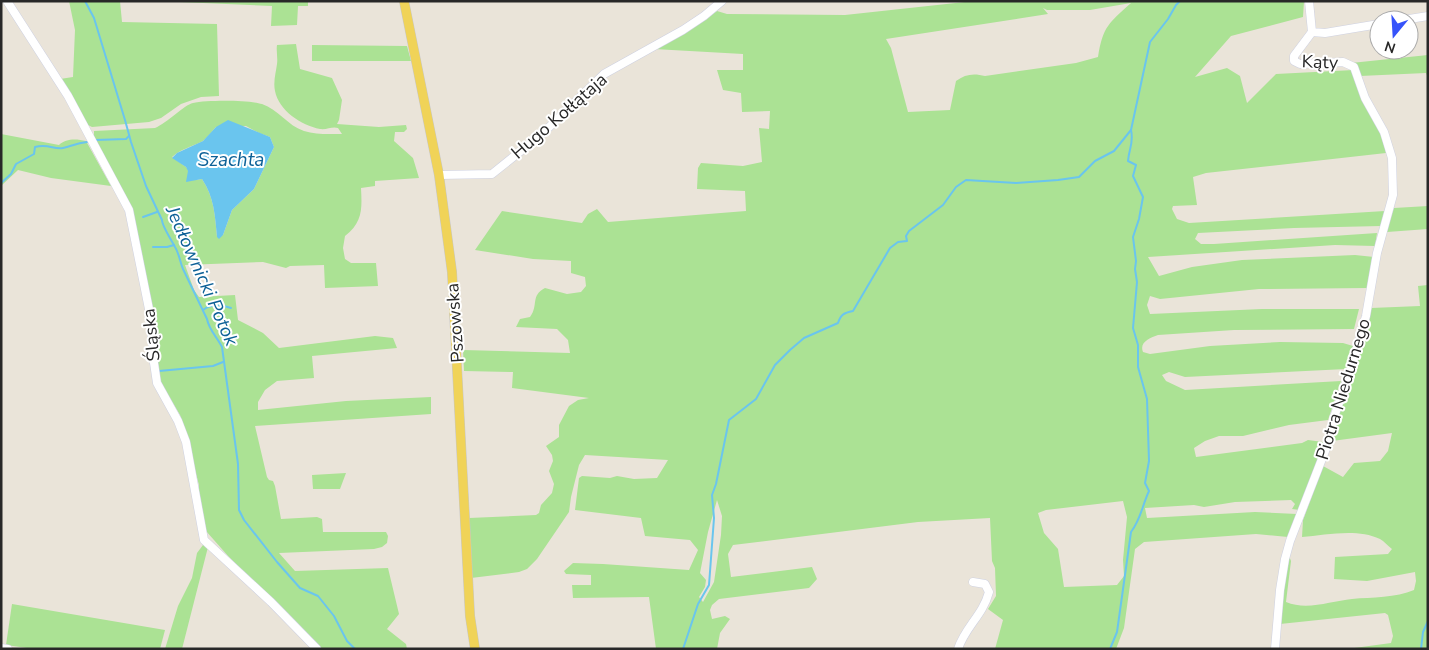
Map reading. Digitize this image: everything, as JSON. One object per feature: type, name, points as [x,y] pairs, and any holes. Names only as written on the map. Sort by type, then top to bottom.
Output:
[{"type":"main road","name":"Pszowska","points":[[404,1],[439,174],[452,272],[470,616],[476,649]]},
{"type":"street","name":"Śląska","points":[[7,1],[68,96],[129,210],[150,314],[157,383],[178,420],[186,442],[204,540],[271,602],[317,649]]},
{"type":"street","name":"Hugo Kołłątaja","points":[[439,174],[492,174],[542,134],[604,74],[682,30],[704,16],[722,1]]},
{"type":"street","name":"Kąty","points":[[1309,1],[1312,32],[1294,56],[1295,63],[1343,62],[1351,65]]},
{"type":"street","name":"Kąty","points":[[1312,32],[1325,33],[1369,26]]},
{"type":"street","name":"Piotra Niedurnego","points":[[1275,649],[1280,590],[1285,559],[1290,541],[1327,446],[1334,417],[1353,360],[1366,316],[1377,254],[1391,205],[1392,158],[1382,128],[1365,98],[1356,70],[1351,65]]},
{"type":"street","points":[[958,649],[970,626],[986,605],[989,592],[984,584],[973,582]]},
{"type":"street","points":[[1,648],[8,649]]},
{"type":"green space","points":[[69,1],[120,1],[122,22],[217,24],[219,96],[201,97],[181,104],[161,118],[149,122],[92,127],[88,125],[60,79],[73,77],[75,30]]},
{"type":"green space","points":[[156,1],[308,1],[308,6],[298,6],[297,25],[271,26],[272,6]]},
{"type":"green space","points":[[974,1],[1304,1],[1303,17],[1231,36],[1195,77],[1227,68],[1240,76],[1247,103],[1276,74],[1354,70],[1381,130],[1386,153],[1206,173],[1193,177],[1197,205],[1173,206],[1172,209],[1177,219],[1189,223],[1385,211],[1381,226],[1198,233],[1195,239],[1201,244],[1214,244],[1377,233],[1375,246],[1335,245],[1148,257],[1159,276],[1192,267],[1242,260],[1355,255],[1374,257],[1367,288],[1259,289],[1160,299],[1150,296],[1147,305],[1150,314],[1262,309],[1359,309],[1354,329],[1234,330],[1158,335],[1144,343],[1143,352],[1150,354],[1210,346],[1280,342],[1343,343],[1353,346],[1346,369],[1185,377],[1169,372],[1162,375],[1166,381],[1185,390],[1341,381],[1328,420],[1289,425],[1243,436],[1219,436],[1205,441],[1194,448],[1196,457],[1302,443],[1308,440],[1323,442],[1323,448],[1300,510],[1292,509],[1295,504],[1291,500],[1235,502],[1204,507],[1194,505],[1145,508],[1147,518],[1255,512],[1297,514],[1288,537],[1256,534],[1144,542],[1135,549],[1124,628],[1116,649],[995,649],[1003,620],[988,609],[996,596],[990,518],[918,522],[733,545],[728,554],[731,577],[812,567],[817,579],[809,588],[719,599],[712,605],[710,610],[712,619],[725,616],[730,619],[720,633],[717,649],[656,649],[649,597],[573,598],[572,585],[591,585],[591,575],[566,574],[564,571],[573,563],[689,570],[698,550],[690,540],[645,536],[641,518],[575,510],[579,478],[582,476],[610,478],[617,476],[634,479],[657,478],[668,460],[585,455],[579,465],[569,512],[537,559],[527,569],[519,572],[471,578],[469,518],[536,515],[539,513],[541,505],[552,493],[554,484],[549,471],[553,461],[552,455],[546,446],[559,437],[559,425],[569,406],[578,400],[589,398],[512,388],[513,372],[464,371],[463,350],[570,353],[568,340],[557,329],[516,327],[520,319],[530,317],[533,313],[536,298],[540,291],[545,288],[567,294],[581,292],[586,286],[585,277],[571,273],[571,261],[533,259],[475,250],[502,211],[582,223],[588,214],[597,209],[608,222],[746,211],[745,191],[697,189],[698,168],[701,163],[743,166],[762,162],[759,128],[769,129],[770,111],[742,112],[741,93],[723,90],[717,70],[743,70],[743,54],[654,49],[682,34],[717,11],[727,14],[845,15]],"holes":[[[1131,3],[1108,26],[1102,38],[1098,57],[1076,63],[985,76],[973,74],[966,76],[956,81],[950,110],[908,112],[891,48],[886,39],[1048,14],[1043,8],[1047,10],[1090,10]],[[717,500],[722,516],[721,535],[714,582],[703,602],[699,597],[705,587],[706,580],[700,573],[708,532]],[[1123,501],[1127,517],[1123,560],[1124,576],[1117,585],[1064,587],[1058,549],[1044,533],[1038,513],[1046,510]]]},
{"type":"green space","points":[[296,44],[300,69],[332,78],[342,100],[337,124],[379,127],[406,125],[407,129],[404,132],[395,132],[394,141],[413,158],[419,178],[375,181],[375,186],[361,188],[361,208],[358,220],[351,231],[345,236],[343,248],[345,259],[351,263],[376,263],[378,286],[325,288],[324,265],[290,266],[286,268],[263,262],[185,265],[194,290],[199,297],[235,295],[238,320],[263,333],[279,348],[375,336],[393,338],[397,348],[312,356],[314,378],[277,381],[265,390],[258,402],[258,410],[346,401],[431,397],[431,414],[255,426],[267,477],[273,481],[275,486],[281,519],[317,517],[322,519],[323,532],[386,532],[388,536],[387,543],[382,547],[374,549],[279,553],[295,571],[388,568],[399,614],[387,629],[406,644],[407,649],[322,649],[229,557],[206,531],[199,498],[199,485],[180,415],[162,385],[158,374],[133,213],[94,140],[94,131],[155,128],[189,104],[218,101],[262,104],[268,106],[298,129],[318,134],[342,134],[338,128],[320,129],[306,124],[292,116],[281,105],[274,88],[277,45]],"holes":[[[246,126],[270,137],[274,147],[254,189],[232,210],[223,235],[217,237],[213,207],[206,186],[202,179],[196,180],[186,167],[172,157],[182,150],[203,141],[216,127]]]},
{"type":"green space","points":[[312,45],[407,46],[411,61],[312,61]]},
{"type":"green space","points":[[1428,55],[1428,78],[1426,73],[1360,76],[1351,63],[1380,60],[1419,60],[1419,56]]},
{"type":"green space","points":[[1,134],[59,145],[68,140],[86,141],[111,186],[51,178],[18,170],[1,186]]},
{"type":"green space","points":[[1428,206],[1428,229],[1387,232],[1381,242],[1394,208]]},
{"type":"green space","points":[[1428,285],[1428,649],[1347,649],[1391,643],[1393,636],[1388,615],[1385,613],[1280,624],[1284,575],[1289,556],[1291,561],[1286,602],[1302,606],[1392,596],[1414,590],[1415,572],[1367,581],[1334,579],[1335,557],[1388,554],[1392,549],[1380,539],[1352,533],[1302,537],[1303,520],[1323,466],[1343,477],[1354,463],[1380,461],[1388,451],[1392,433],[1332,441],[1371,308],[1420,306],[1418,286]]},
{"type":"green space","points":[[346,473],[340,489],[313,489],[312,475]]},
{"type":"green space","points":[[203,545],[208,547],[182,649],[165,649],[178,606],[192,578],[197,553]]},
{"type":"green space","points":[[12,604],[165,630],[160,649],[34,649],[6,645]]},
{"type":"water","name":"Szachta","points":[[228,120],[270,137],[274,147],[254,189],[232,210],[223,235],[219,239],[217,237],[213,207],[202,179],[186,182],[188,171],[186,167],[172,158],[177,153],[203,141],[216,127]]},
{"type":"waterway","name":"Jedłownicki Potok","points":[[85,1],[94,18],[146,186],[165,230],[176,249],[209,327],[222,347],[238,464],[239,510],[244,520],[300,588],[318,596],[334,616],[347,641],[355,649]]},
{"type":"waterway","points":[[683,649],[698,604],[709,585],[714,518],[712,495],[729,420],[756,399],[775,365],[790,350],[804,338],[838,323],[843,314],[853,311],[890,248],[898,242],[907,241],[906,236],[909,231],[943,205],[956,187],[966,180],[1016,183],[1079,177],[1095,161],[1114,151],[1131,130],[1150,42],[1180,1]]},
{"type":"waterway","points":[[1110,649],[1117,632],[1131,532],[1149,491],[1145,483],[1149,461],[1147,399],[1138,367],[1138,345],[1133,328],[1137,282],[1133,237],[1143,197],[1133,176],[1136,165],[1128,161],[1132,142],[1131,130]]},
{"type":"waterway","points":[[95,140],[126,139],[129,136]]},
{"type":"waterway","points":[[1,183],[11,174],[16,164],[34,154],[35,147],[60,148],[87,142]]},
{"type":"waterway","points":[[143,217],[157,212]]},
{"type":"waterway","points":[[153,247],[174,245]]},
{"type":"waterway","points":[[203,310],[217,305],[231,308]]},
{"type":"waterway","points":[[159,371],[213,366],[223,362]]},
{"type":"waterway","points":[[1421,649],[1423,632],[1428,621]]}]
